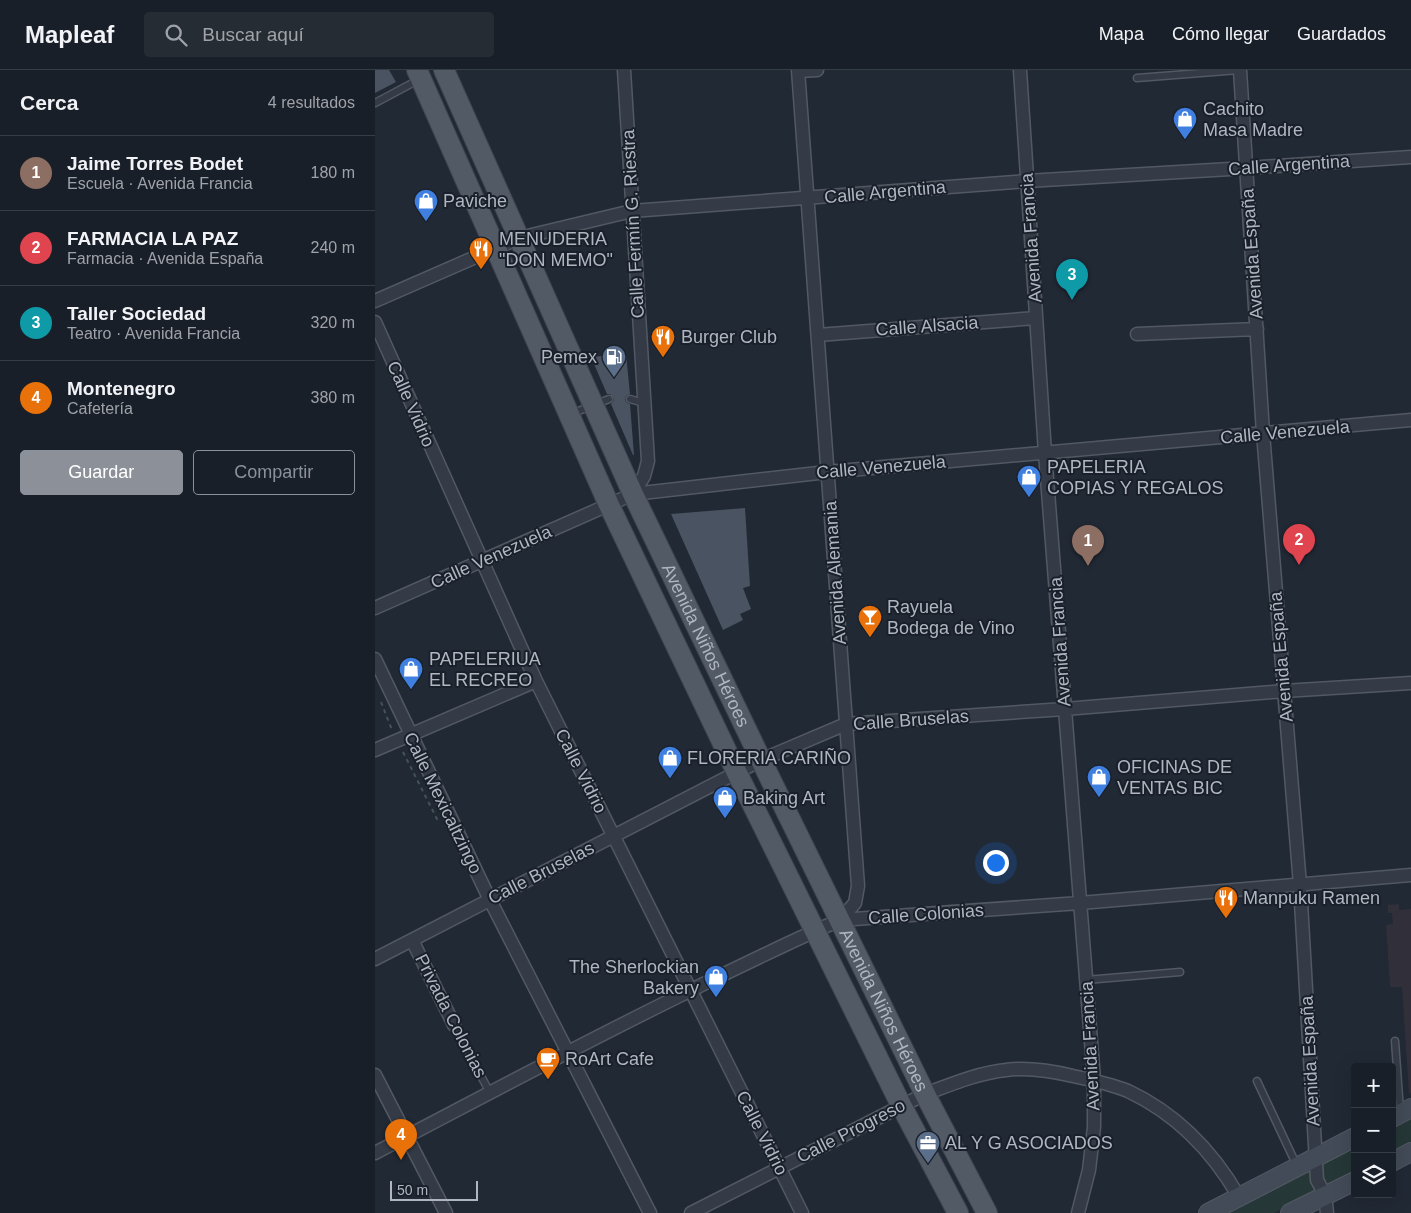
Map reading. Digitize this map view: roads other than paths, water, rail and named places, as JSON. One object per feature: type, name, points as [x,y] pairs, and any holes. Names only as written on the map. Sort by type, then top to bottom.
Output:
[{"type":"main road","name":"Avenida Niños Héroes","points":[[444,70],[519,238],[601,402],[633,494],[925,1094],[987,1213]]},
{"type":"main road","name":"Avenida Niños Héroes","points":[[419,74],[609,505],[737,772],[901,1105],[958,1213]]},
{"type":"street","name":"Calle Fermín G. Riestra","points":[[624,70],[648,461],[644,476],[633,494]]},
{"type":"street","points":[[798,71],[817,70]]},
{"type":"street","name":"Avenida Francia","points":[[1020,70],[1045,453],[1094,1080],[1094,1127],[1089,1170],[1078,1213]]},
{"type":"street","name":"Avenida España","points":[[1240,70],[1263,433],[1300,885],[1317,1180],[1325,1195],[1327,1213]]},
{"type":"street","name":"Avenida Alemania","points":[[798,71],[858,886],[855,903],[840,920]]},
{"type":"street","name":"Calle Argentina","points":[[375,301],[519,238],[632,211],[1027,181],[1411,157]]},
{"type":"street","name":"Calle Alsacia","points":[[818,335],[1036,318]]},
{"type":"street","name":"Calle Vidrio","points":[[375,322],[536,681],[803,1213]]},
{"type":"street","points":[[1137,334],[1257,329]]},
{"type":"street","name":"Calle Venezuela","points":[[375,608],[633,494],[827,472],[1411,420]]},
{"type":"street","name":"Calle Mexicaltzingo","points":[[375,659],[489,900],[650,1213]]},
{"type":"street","points":[[375,750],[536,681]]},
{"type":"street","name":"Calle Bruselas","points":[[375,959],[761,760],[846,724],[1411,683]]},
{"type":"street","name":"Calle Colonias","points":[[375,1153],[691,990],[815,930],[840,920],[1080,903],[1411,875]]},
{"type":"street","name":"Privada Colonias","points":[[412,940],[454,1025]]},
{"type":"street","name":"Calle Progreso","points":[[691,1213],[925,1094],[990,1072],[1008,1070],[1059,1072],[1127,1090],[1182,1125],[1227,1176],[1239,1197]]},
{"type":"street","points":[[375,1075],[445,1213]]},
{"type":"street","points":[[1208,1213],[1351,1140]]},
{"type":"street","points":[[1396,1160],[1411,1152]]},
{"type":"street","points":[[1290,1213],[1351,1182]]},
{"type":"lane","points":[[1137,78],[1240,70]]},
{"type":"lane","points":[[375,103],[419,74]]},
{"type":"lane","points":[[630,399],[644,403]]},
{"type":"lane","points":[[569,415],[601,402]]},
{"type":"lane","points":[[1086,980],[1180,972]]},
{"type":"lane","name":"Privada Colonias","points":[[454,1025],[490,1093]]},
{"type":"lane","points":[[1395,1041],[1401,1114]]},
{"type":"lane","points":[[1257,1081],[1297,1167]]},
{"type":"place","name":"Cachito Masa Madre","points":[[1185,140]]},
{"type":"place","name":"Paviche","points":[[426,222]]},
{"type":"place","name":"MENUDERIA \"DON MEMO\"","points":[[481,270]]},
{"type":"place","name":"Taller Sociedad","points":[[1072,300]]},
{"type":"place","name":"Burger Club","points":[[663,358]]},
{"type":"place","name":"Pemex","points":[[614,378]]},
{"type":"place","name":"PAPELERIA COPIAS Y REGALOS","points":[[1029,498]]},
{"type":"place","name":"FARMACIA LA PAZ","points":[[1299,565]]},
{"type":"place","name":"Jaime Torres Bodet","points":[[1088,566]]},
{"type":"place","name":"Rayuela Bodega de Vino","points":[[870,638]]},
{"type":"place","name":"PAPELERIUA EL RECREO","points":[[411,690]]},
{"type":"place","name":"FLORERIA CARIÑO","points":[[670,779]]},
{"type":"place","name":"OFICINAS DE VENTAS BIC","points":[[1099,798]]},
{"type":"place","name":"Baking Art","points":[[725,819]]},
{"type":"place","name":"Manpuku Ramen","points":[[1226,919]]},
{"type":"place","name":"The Sherlockian Bakery","points":[[716,998]]},
{"type":"place","name":"RoArt Cafe","points":[[548,1080]]},
{"type":"place","name":"Montenegro","points":[[401,1160]]},
{"type":"place","name":"AL Y G ASOCIADOS","points":[[928,1164]]}]
